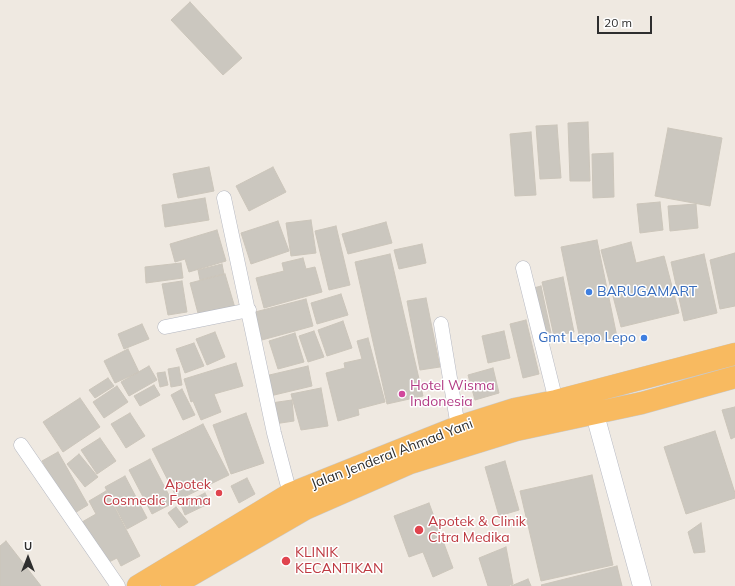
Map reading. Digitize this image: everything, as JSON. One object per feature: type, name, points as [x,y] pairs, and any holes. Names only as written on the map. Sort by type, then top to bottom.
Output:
[{"type":"highway","name":"Jalan Jenderal Ahmad Yani","points":[[138,586],[290,494],[458,427],[515,409],[556,401],[735,354]]},
{"type":"highway","name":"Jalan Jenderal Ahmad Yani","points":[[185,583],[305,509],[410,463],[516,430],[642,403],[735,377]]},
{"type":"street","points":[[224,198],[274,433],[290,494]]},
{"type":"street","points":[[523,268],[556,401]]},
{"type":"street","points":[[166,326],[248,310]]},
{"type":"street","points":[[441,324],[458,427]]},
{"type":"street","points":[[589,392],[642,586]]},
{"type":"street","points":[[21,446],[118,586]]},
{"type":"building","points":[[190,2],[242,58],[223,75],[171,20]]},
{"type":"building","points":[[588,122],[590,181],[570,181],[568,123]]},
{"type":"building","points":[[557,125],[561,178],[540,179],[536,126]]},
{"type":"building","points":[[668,128],[722,138],[710,206],[655,196]]},
{"type":"building","points":[[531,132],[536,195],[515,196],[510,134]]},
{"type":"building","points":[[613,153],[614,197],[593,198],[592,154]]},
{"type":"building","points":[[209,167],[214,191],[178,198],[173,174]]},
{"type":"building","points":[[273,167],[286,192],[249,211],[236,186]]},
{"type":"building","points":[[205,198],[209,220],[165,227],[162,205]]},
{"type":"building","points":[[660,202],[663,230],[640,233],[637,204]]},
{"type":"building","points":[[696,204],[698,228],[670,231],[668,206]]},
{"type":"building","points":[[311,220],[316,253],[291,256],[286,223]]},
{"type":"building","points":[[278,221],[289,251],[251,264],[241,233]]},
{"type":"building","points":[[386,222],[392,243],[348,254],[342,234]]},
{"type":"building","points":[[336,226],[350,285],[329,290],[315,231]]},
{"type":"building","points":[[217,230],[226,261],[189,272],[185,259],[175,262],[170,244]]},
{"type":"building","name":"BARUGAMART","points":[[597,240],[617,337],[581,344],[561,247]]},
{"type":"building","points":[[631,242],[636,263],[664,256],[679,313],[621,327],[601,250]]},
{"type":"building","points":[[422,244],[426,263],[399,269],[394,250]]},
{"type":"building","points":[[735,253],[735,306],[720,309],[710,260]]},
{"type":"building","points":[[390,254],[423,396],[387,404],[355,262]]},
{"type":"building","points":[[704,254],[717,313],[684,321],[671,262]]},
{"type":"building","points":[[303,258],[306,269],[315,267],[322,292],[264,308],[256,278],[284,271],[282,263]]},
{"type":"building","points":[[181,263],[183,278],[146,283],[145,267]]},
{"type":"building","points":[[222,264],[224,274],[200,280],[198,270]]},
{"type":"building","points":[[225,274],[235,308],[199,317],[190,283]]},
{"type":"building","points":[[563,277],[574,332],[554,336],[542,282]]},
{"type":"building","points":[[182,281],[187,312],[168,315],[162,284]]},
{"type":"building","points":[[541,286],[551,333],[540,336],[530,289]]},
{"type":"building","points":[[341,294],[348,315],[317,324],[311,303]]},
{"type":"building","points":[[426,298],[440,367],[420,370],[407,301]]},
{"type":"building","points":[[306,299],[313,326],[262,340],[255,312]]},
{"type":"building","points":[[526,320],[539,374],[523,378],[510,324]]},
{"type":"building","points":[[343,321],[352,348],[327,356],[318,330]]},
{"type":"building","points":[[142,324],[149,339],[124,349],[118,334]]},
{"type":"building","points":[[314,331],[324,357],[308,362],[299,336]]},
{"type":"building","points":[[504,331],[510,358],[488,363],[482,336]]},
{"type":"building","points":[[215,332],[225,357],[207,365],[196,339]]},
{"type":"building","points":[[295,333],[304,362],[278,369],[269,341]]},
{"type":"building","points":[[368,338],[385,402],[358,409],[359,415],[338,421],[326,373],[345,368],[344,363],[362,359],[357,341]]},
{"type":"building","points":[[194,343],[204,366],[185,373],[176,349]]},
{"type":"building","points":[[128,349],[139,372],[115,383],[104,361]]},
{"type":"building","points":[[236,363],[243,386],[214,394],[221,412],[201,420],[193,401],[191,402],[184,379]]},
{"type":"building","points":[[149,366],[157,380],[129,396],[121,382]]},
{"type":"building","points":[[308,366],[312,386],[270,396],[265,376]]},
{"type":"building","points":[[179,367],[182,385],[171,387],[168,369]]},
{"type":"building","points":[[493,368],[499,393],[475,400],[468,375]]},
{"type":"building","points":[[165,372],[168,385],[160,387],[157,373]]},
{"type":"building","points":[[108,378],[114,386],[95,398],[89,390]]},
{"type":"building","points":[[154,385],[160,395],[140,406],[134,396]]},
{"type":"building","points":[[117,386],[128,402],[104,418],[93,402]]},
{"type":"building","points":[[321,388],[328,426],[301,430],[291,394]]},
{"type":"building","points":[[182,389],[195,415],[183,420],[171,395]]},
{"type":"building","points":[[80,398],[100,427],[63,452],[43,422]]},
{"type":"building","points":[[292,400],[294,421],[274,424],[271,403]]},
{"type":"building","points":[[735,407],[735,437],[731,439],[722,410]]},
{"type":"building","points":[[130,413],[145,436],[126,448],[111,424]]},
{"type":"building","points":[[246,413],[264,463],[231,474],[213,425]]},
{"type":"building","points":[[203,424],[229,475],[178,500],[152,449]]},
{"type":"building","points":[[715,431],[735,493],[735,498],[686,514],[664,447]]},
{"type":"building","points":[[100,438],[116,461],[97,474],[81,450]]},
{"type":"building","points":[[58,452],[88,505],[73,514],[42,461]]},
{"type":"building","points":[[79,454],[98,477],[85,487],[67,464]]},
{"type":"building","points":[[150,459],[173,503],[152,514],[129,470]]},
{"type":"building","points":[[505,461],[519,510],[499,516],[485,467]]},
{"type":"building","points":[[592,475],[613,565],[541,581],[520,491]]},
{"type":"building","points":[[125,476],[147,518],[127,529],[105,487]]},
{"type":"building","points":[[247,478],[255,494],[239,503],[231,486]]},
{"type":"building","points":[[106,491],[140,556],[121,566],[117,558],[105,564],[82,522],[96,514],[89,501]]},
{"type":"building","points":[[205,493],[210,503],[185,515],[181,505]]},
{"type":"building","name":"Apotek & Clinik Citra Medika","points":[[429,503],[453,568],[433,577],[423,552],[409,557],[394,516]]},
{"type":"building","points":[[176,507],[188,522],[179,528],[168,513]]},
{"type":"building","points":[[701,523],[705,552],[694,553],[688,532]]},
{"type":"building","points":[[6,541],[41,586],[0,586],[0,546]]},
{"type":"building","points":[[506,547],[513,584],[508,586],[488,586],[479,558]]},
{"type":"building","points":[[617,566],[622,586],[541,585]]},
{"type":"building","points":[[528,579],[531,586],[511,586]]},
{"type":"place","name":"BARUGAMART","points":[[589,292]]},
{"type":"place","name":"Gmt Lepo Lepo","points":[[644,338]]},
{"type":"place","name":"Hotel Wisma Indonesia","points":[[402,394]]},
{"type":"place","name":"Apotek Cosmedic Farma","points":[[219,493]]},
{"type":"place","name":"Apotek & Clinik Citra Medika","points":[[419,530]]},
{"type":"place","name":"KLINIK KECANTIKAN","points":[[286,561]]}]
